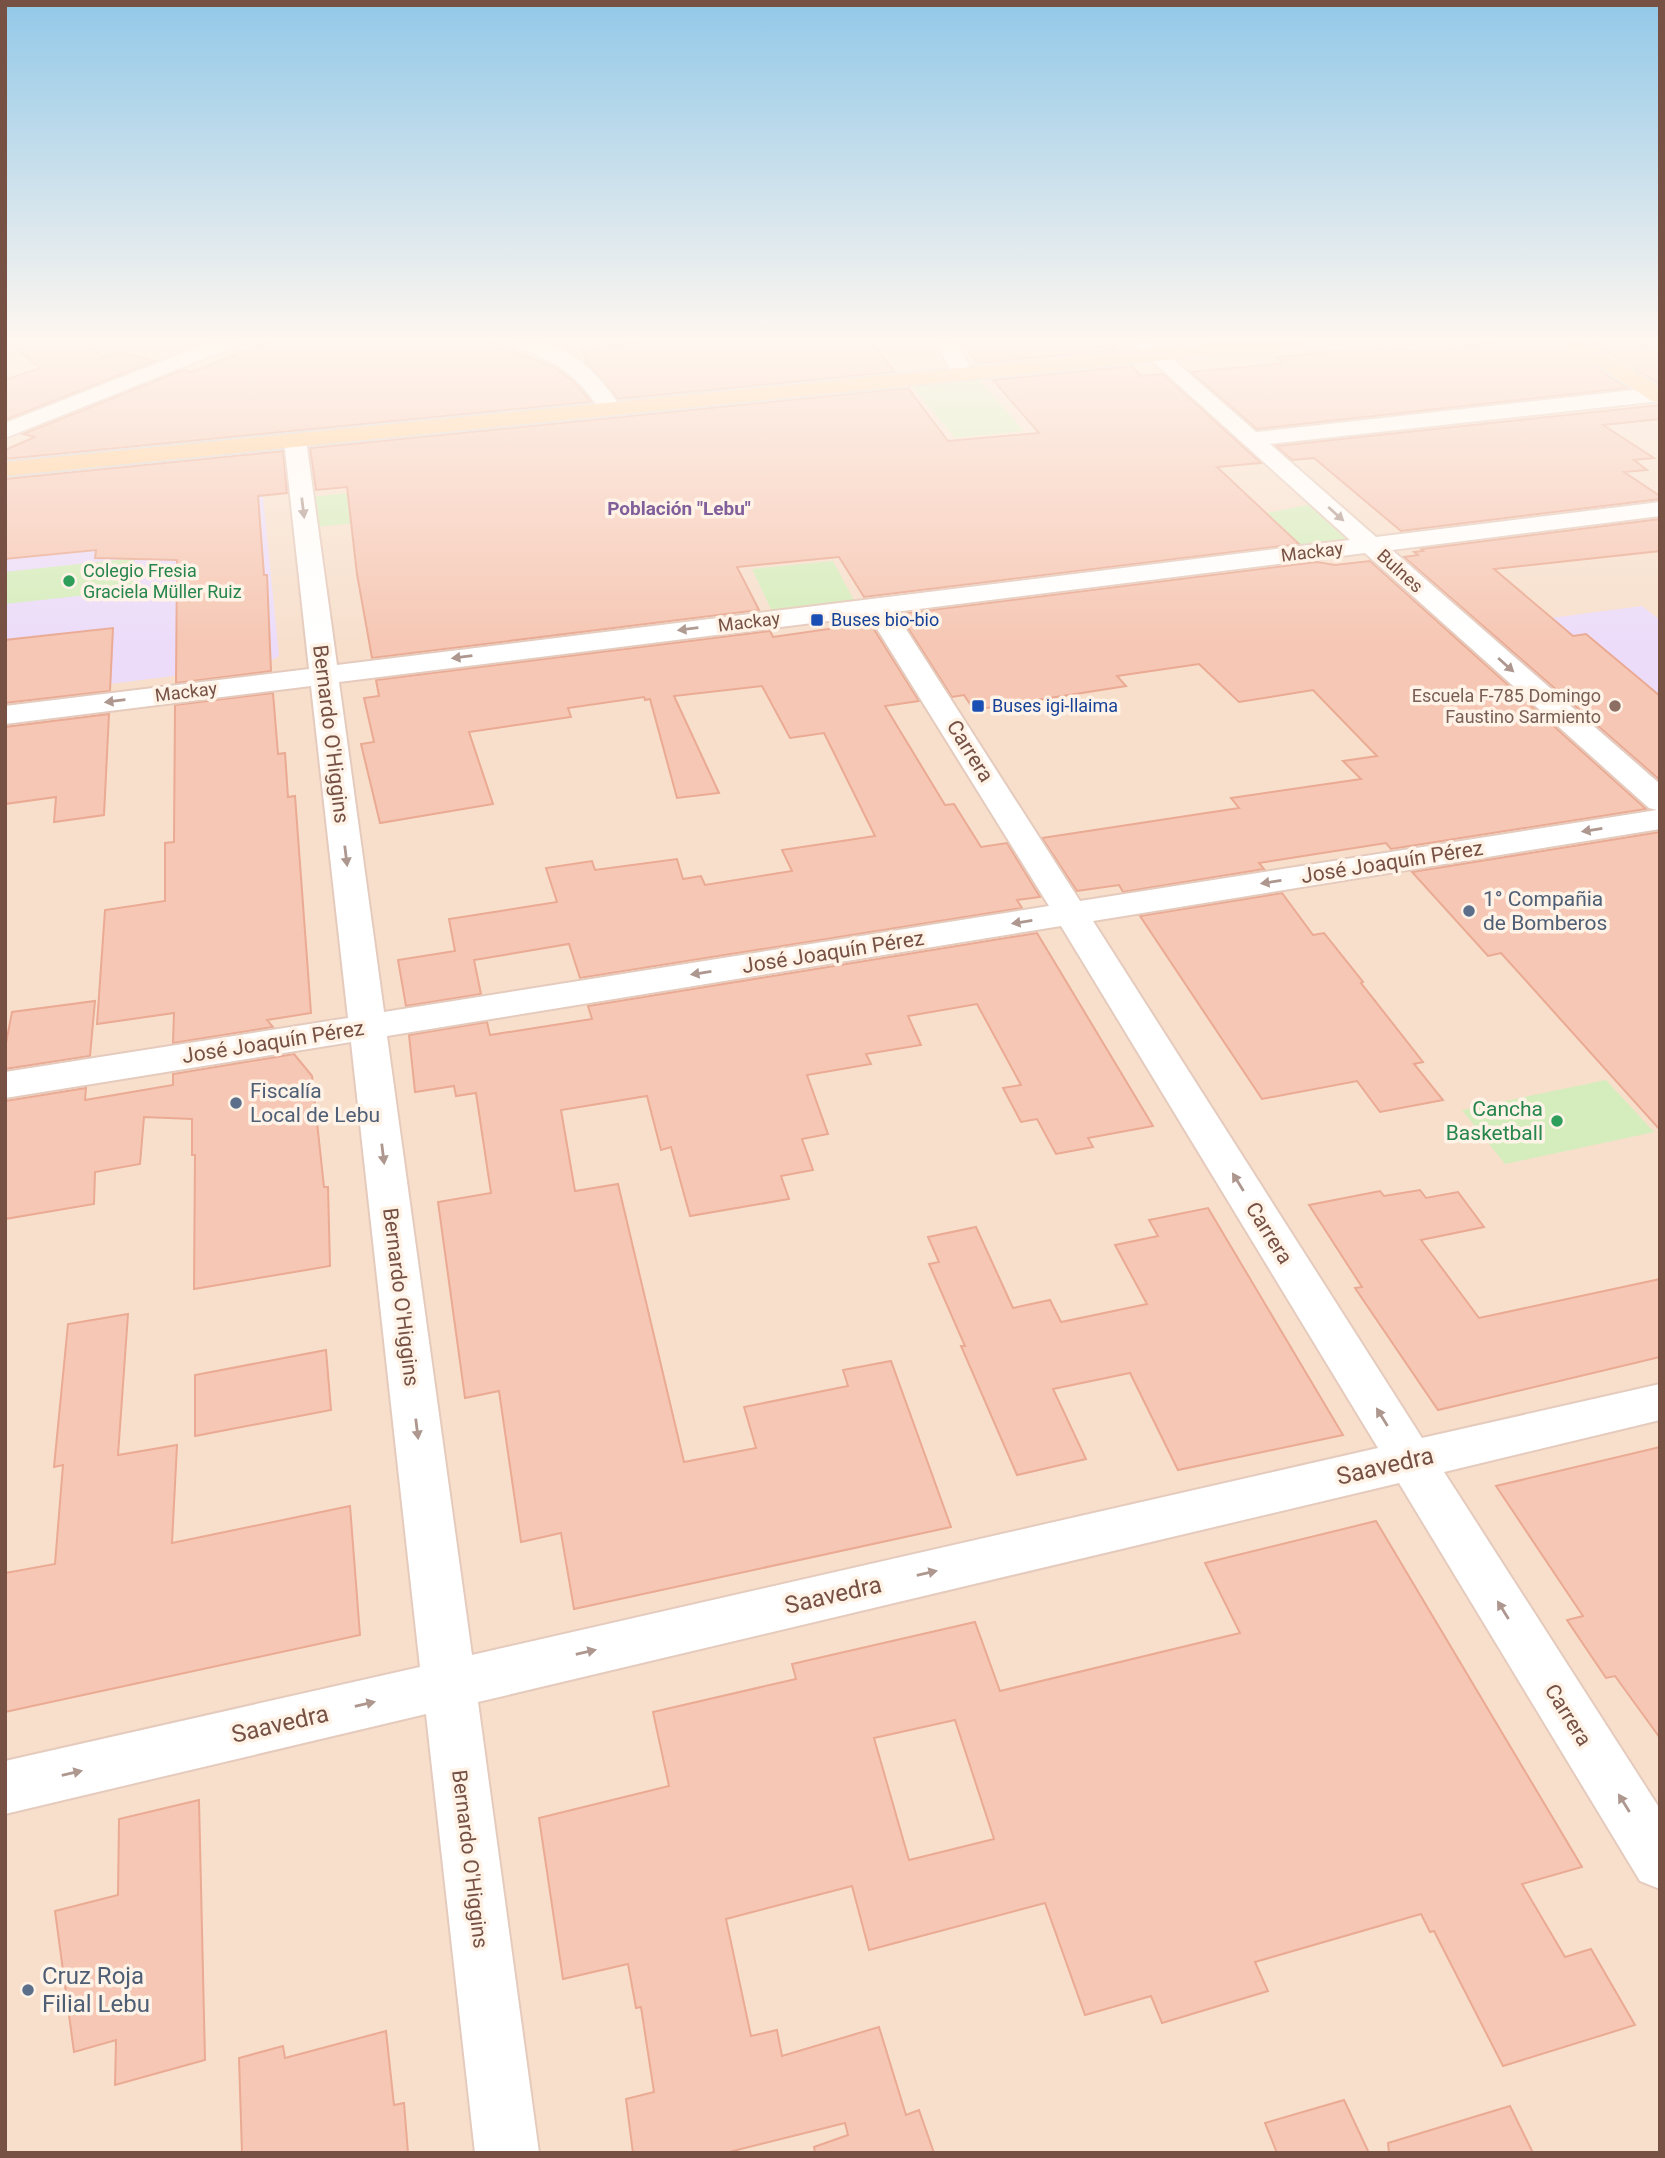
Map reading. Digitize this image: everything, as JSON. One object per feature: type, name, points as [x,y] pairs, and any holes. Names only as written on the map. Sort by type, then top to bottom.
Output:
[{"type":"main road","points":[[5,469],[278,442]]},
{"type":"street","name":"Bernardo O'Higgins","points":[[295,442],[507,2153]]},
{"type":"street","name":"Bulnes","points":[[1255,442],[1660,801]]},
{"type":"street","name":"Mackay","points":[[5,715],[1660,509]]},
{"type":"street","name":"Carrera","points":[[877,606],[1073,914],[1660,1861]]},
{"type":"street","name":"José Joaquín Pérez","points":[[5,1085],[1660,819]]},
{"type":"street","name":"Saavedra","points":[[5,1788],[1660,1402]]},
{"type":"shaded area","points":[[5,442],[1660,442],[1660,2153],[5,2153]]},
{"type":"shaded area","name":"Colegio Fresia Graciela Müller Ruiz","points":[[262,486],[279,656],[263,665],[5,697],[5,514]]},
{"type":"shaded area","name":"Escuela F-785 Domingo Faustino Sarmiento","points":[[1642,606],[1660,620],[1660,785],[1482,627]]},
{"type":"green space","points":[[443,483],[449,514],[305,528],[301,498]]},
{"type":"green space","points":[[1323,502],[1371,545],[1229,563],[1196,527]]},
{"type":"green space","name":"Colegio Fresia Graciela Müller Ruiz","points":[[134,558],[133,590],[5,604],[5,572]]},
{"type":"green space","points":[[833,561],[858,608],[775,618],[752,569]]},
{"type":"green space","name":"Cancha Basketball","points":[[1606,1080],[1654,1132],[1505,1164],[1462,1110]]},
{"type":"building","points":[[24,442],[183,442],[5,459],[5,450]]},
{"type":"building","points":[[373,442],[1238,442],[1261,463],[1217,467],[1299,544],[864,597],[839,557],[737,567],[759,610],[372,658],[357,574],[347,487],[316,490],[310,448]]},
{"type":"building","points":[[1316,442],[1629,442],[1654,458],[1634,460],[1647,470],[1624,472],[1660,496],[1660,499],[1401,531],[1314,458],[1292,460],[1276,446]]},
{"type":"building","points":[[283,451],[287,493],[258,496],[264,575],[267,575],[271,671],[176,683],[177,560],[95,558],[96,550],[5,559],[5,479]]},
{"type":"building","points":[[1660,519],[1660,551],[1494,569],[1573,636],[1586,634],[1660,696],[1660,780],[1404,557],[1418,555],[1414,552],[1423,551],[1421,549]]},
{"type":"building","points":[[1370,561],[1646,809],[1391,849],[1386,843],[1259,863],[1264,869],[1123,892],[1119,885],[1077,891],[1042,838],[1239,808],[1231,798],[1361,779],[1343,761],[1377,756],[1313,690],[1239,702],[1199,664],[1117,676],[1126,686],[974,710],[964,695],[952,697],[899,614],[1317,562],[1335,565]]},
{"type":"building","points":[[870,623],[919,701],[885,706],[945,805],[954,804],[981,847],[1007,843],[1040,897],[1017,900],[1022,908],[580,978],[569,944],[474,960],[481,994],[406,1006],[398,960],[455,951],[449,919],[557,902],[546,868],[592,861],[595,870],[677,859],[683,879],[701,876],[705,885],[792,871],[782,850],[875,836],[824,733],[790,738],[762,686],[674,696],[719,793],[677,798],[650,699],[645,700],[644,697],[568,708],[571,717],[469,732],[493,804],[380,823],[361,744],[374,742],[364,698],[379,696],[376,680],[770,631],[773,637]]},
{"type":"building","points":[[113,628],[110,691],[5,703],[5,640]]},
{"type":"building","points":[[273,693],[278,754],[285,753],[288,797],[295,796],[311,1013],[267,1020],[273,1027],[173,1043],[174,1013],[97,1024],[105,910],[165,901],[165,843],[174,842],[175,705]]},
{"type":"building","points":[[109,714],[104,815],[54,822],[56,797],[5,804],[5,727]]},
{"type":"building","points":[[1660,832],[1660,1130],[1501,953],[1488,956],[1412,872]]},
{"type":"building","points":[[1282,893],[1313,935],[1324,933],[1363,982],[1361,983],[1423,1062],[1414,1064],[1443,1100],[1380,1112],[1357,1081],[1262,1099],[1140,916]]},
{"type":"building","points":[[1037,933],[1153,1126],[1088,1138],[1093,1147],[1056,1154],[1037,1119],[1021,1122],[1003,1088],[1021,1085],[977,1004],[908,1016],[921,1045],[866,1054],[871,1064],[807,1075],[828,1134],[802,1139],[813,1170],[781,1176],[789,1199],[690,1216],[671,1147],[661,1150],[647,1096],[561,1110],[575,1191],[618,1184],[684,1462],[756,1448],[744,1407],[848,1386],[843,1370],[891,1361],[951,1527],[574,1609],[561,1533],[521,1542],[499,1391],[465,1398],[438,1202],[491,1193],[476,1093],[456,1096],[454,1086],[415,1092],[409,1035],[487,1022],[490,1035],[592,1019],[588,1006]]},
{"type":"building","points":[[95,1001],[90,1056],[5,1069],[5,1048],[12,1012]]},
{"type":"building","points":[[294,1054],[312,1076],[324,1187],[328,1187],[330,1266],[194,1289],[195,1155],[192,1155],[192,1119],[144,1117],[140,1164],[95,1172],[94,1204],[5,1219],[5,1101],[86,1088],[85,1100],[173,1085],[173,1074]]},
{"type":"building","points":[[1420,1190],[1426,1198],[1458,1192],[1484,1227],[1421,1240],[1479,1318],[1660,1279],[1660,1357],[1438,1410],[1355,1288],[1362,1287],[1309,1205],[1380,1191],[1384,1196]]},
{"type":"building","points":[[1208,1208],[1343,1435],[1178,1470],[1130,1373],[1053,1389],[1086,1459],[1017,1475],[929,1264],[939,1262],[928,1237],[976,1227],[1013,1308],[1050,1300],[1061,1322],[1147,1304],[1115,1245],[1158,1236],[1149,1220]]},
{"type":"building","points":[[128,1314],[118,1455],[177,1445],[172,1543],[350,1506],[360,1635],[5,1712],[5,1573],[55,1564],[63,1465],[54,1467],[68,1324]]},
{"type":"building","points":[[326,1350],[331,1410],[195,1436],[195,1375]]},
{"type":"building","points":[[1660,1447],[1660,1738],[1615,1676],[1606,1678],[1567,1620],[1583,1616],[1496,1486]]},
{"type":"building","points":[[1376,1521],[1582,1867],[1522,1884],[1565,1957],[1591,1949],[1635,2025],[1503,2066],[1434,1931],[1430,1932],[1421,1914],[1255,1962],[1268,1991],[1162,2023],[1151,1996],[1085,2015],[1045,1903],[869,1950],[852,1886],[726,1919],[751,2036],[777,2030],[782,2056],[879,2027],[906,2115],[919,2110],[934,2153],[815,2153],[814,2147],[848,2135],[845,2123],[725,2153],[633,2153],[626,2099],[654,2092],[641,2007],[636,2008],[628,1964],[563,1979],[539,1818],[669,1786],[653,1712],[796,1679],[792,1664],[975,1622],[1000,1691],[1240,1633],[1205,1563]],"holes":[[[955,1720],[994,1839],[909,1860],[874,1738]]]},
{"type":"building","points":[[199,1800],[205,2060],[115,2085],[116,2040],[74,2052],[55,1911],[118,1895],[119,1819]]},
{"type":"building","points":[[386,2031],[394,2105],[404,2103],[408,2153],[242,2153],[239,2058],[283,2046],[285,2058]]},
{"type":"building","points":[[1344,2100],[1369,2153],[1277,2153],[1265,2123]]},
{"type":"building","points":[[1510,2106],[1533,2153],[1389,2153],[1388,2143]]},
{"type":"place","name":"Colegio Fresia Graciela Müller Ruiz","points":[[69,581]]},
{"type":"place","name":"Buses bio-bio","points":[[817,620]]},
{"type":"place","name":"Buses igi-llaima","points":[[978,706]]},
{"type":"place","name":"Escuela F-785 Domingo Faustino Sarmiento","points":[[1615,706]]},
{"type":"place","name":"1° Compañia de Bomberos","points":[[1469,911]]},
{"type":"place","name":"Fiscalía Local de Lebu","points":[[236,1103]]},
{"type":"place","name":"Cancha Basketball","points":[[1557,1121]]},
{"type":"place","name":"Cruz Roja Filial Lebu","points":[[28,1990]]},
{"type":"district","name":"Población \"Lebu\"","points":[[679,508]]}]
